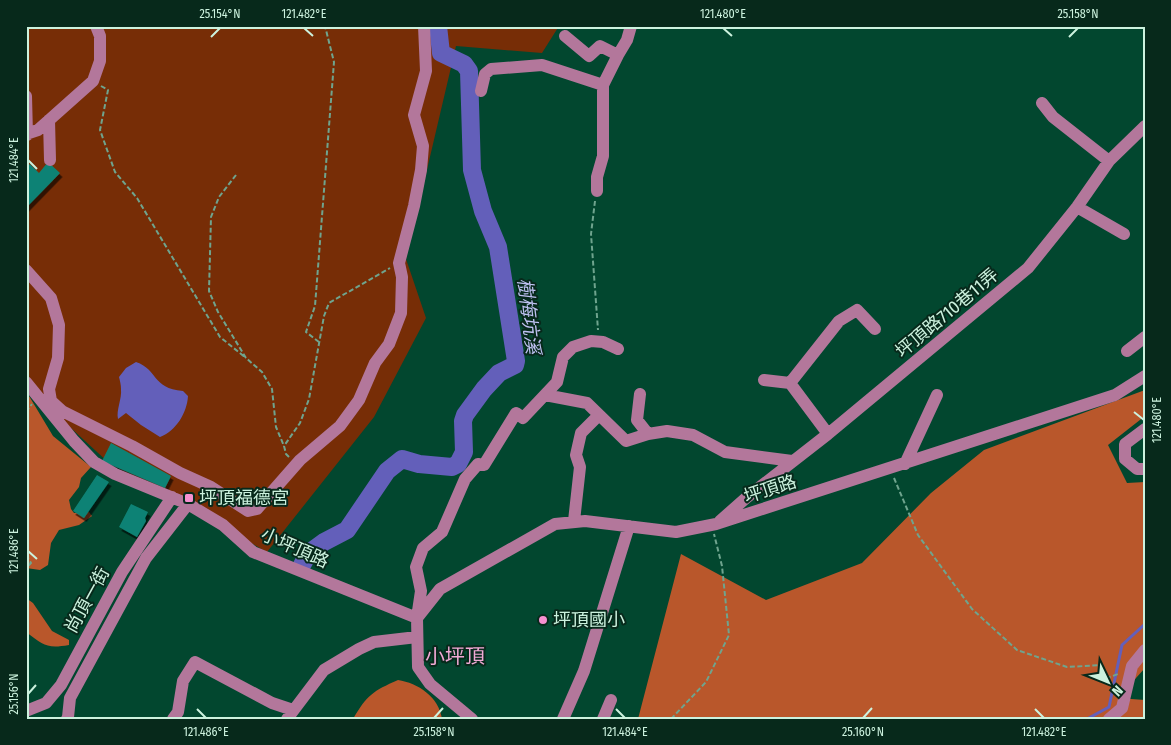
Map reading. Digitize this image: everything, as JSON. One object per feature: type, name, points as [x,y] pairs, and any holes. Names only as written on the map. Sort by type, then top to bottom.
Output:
[{"type":"street","points":[[26,96],[27,134],[38,130],[93,82],[100,61],[100,36],[96,26]]},
{"type":"street","points":[[26,270],[50,298],[59,325],[58,358],[49,389],[51,400],[62,411],[211,487],[248,511],[258,509],[300,460],[340,426],[359,400],[375,363],[389,344],[401,313],[402,277],[399,263],[414,206],[421,170],[423,146],[414,115],[426,71],[424,26]]},
{"type":"street","points":[[597,191],[597,177],[603,156],[603,85],[627,40],[631,26]]},
{"type":"street","points":[[565,36],[589,56],[600,46],[618,55]]},
{"type":"street","points":[[481,91],[485,74],[491,69],[542,65],[603,85]]},
{"type":"street","points":[[1042,103],[1053,117],[1109,161]]},
{"type":"street","points":[[49,120],[50,160]]},
{"type":"street","name":"坪頂路710巷11弄","points":[[714,525],[828,434],[1028,268],[1077,207],[1109,161],[1145,126]]},
{"type":"street","points":[[1077,207],[1124,234]]},
{"type":"street","name":"坪頂路710巷11弄","points":[[790,383],[839,322],[857,310],[875,329]]},
{"type":"street","points":[[1127,351],[1145,336]]},
{"type":"street","points":[[472,719],[430,684],[418,667],[417,618],[421,591],[416,566],[423,548],[442,532],[465,478],[478,464],[484,465],[516,413],[523,418],[557,382],[563,357],[573,347],[591,341],[603,342],[618,349]]},
{"type":"street","name":"坪頂路","points":[[417,618],[440,589],[555,524],[574,521],[676,532],[714,525],[1115,395],[1145,376]]},
{"type":"street","points":[[764,380],[790,383],[828,434]]},
{"type":"street","name":"小坪頂路","points":[[26,382],[74,441],[94,462],[115,474],[188,504],[223,526],[253,552],[417,618]]},
{"type":"street","points":[[640,394],[637,420],[648,434]]},
{"type":"street","points":[[545,395],[587,403],[626,441],[648,434],[667,431],[693,435],[725,452],[792,461]]},
{"type":"street","points":[[905,464],[937,395]]},
{"type":"street","points":[[574,521],[580,467],[576,455],[581,433],[599,415]]},
{"type":"street","points":[[1145,429],[1125,444],[1125,459],[1137,469],[1145,469]]},
{"type":"street","name":"尚頂一街","points":[[26,711],[46,703],[61,685],[122,572],[172,497]]},
{"type":"street","points":[[746,498],[746,515]]},
{"type":"street","points":[[67,719],[70,698],[146,558],[188,504]]},
{"type":"street","points":[[563,719],[584,671],[629,526]]},
{"type":"street","points":[[173,719],[178,712],[183,681],[195,662],[290,714],[324,670],[358,649],[374,642],[417,637]]},
{"type":"street","points":[[1109,719],[1122,708],[1132,666],[1145,650]]},
{"type":"street","points":[[604,719],[611,700]]},
{"type":"path","points":[[319,342],[306,332],[315,306],[334,62],[325,26]]},
{"type":"path","points":[[93,82],[108,90],[100,130],[115,172],[136,198],[220,337],[262,372],[272,389],[276,427],[286,454],[291,459],[300,460]]},
{"type":"path","points":[[236,175],[219,197],[211,217],[208,291],[218,312],[246,358]]},
{"type":"path","points":[[591,341],[599,329],[591,234],[597,191]]},
{"type":"path","points":[[284,446],[300,423],[309,399],[324,316],[329,303],[399,263]]},
{"type":"path","points":[[26,412],[33,402]]},
{"type":"path","points":[[890,469],[918,535],[972,609],[1017,650],[1067,667],[1102,665],[1107,678],[1122,673]]},
{"type":"path","points":[[671,719],[706,682],[730,635],[722,566],[714,525]]},
{"type":"path","points":[[26,555],[31,563],[26,568]]},
{"type":"shaded area","points":[[26,26],[559,26],[542,53],[456,46],[406,259],[426,318],[374,417],[267,552],[109,463],[48,407],[26,378]]},
{"type":"shaded area","points":[[136,362],[149,369],[160,383],[183,391],[188,396],[180,421],[160,437],[126,413],[118,419],[121,393],[119,377],[126,368]]},
{"type":"shaded area","points":[[1145,390],[1145,416],[1108,445],[1127,483],[1145,482],[1145,668],[1118,698],[1145,700],[1145,719],[638,719],[681,554],[766,600],[862,563],[931,493],[984,450]]},
{"type":"shaded area","points":[[26,391],[53,436],[91,467],[81,478],[79,487],[69,500],[74,513],[89,512],[92,516],[79,525],[59,530],[51,543],[48,565],[40,570],[26,568]]},
{"type":"shaded area","points":[[26,598],[33,603],[52,631],[69,640],[69,645],[46,645],[26,632]]},
{"type":"shaded area","points":[[398,680],[413,684],[426,692],[437,704],[442,719],[353,719],[362,704],[371,695],[382,687]]},
{"type":"building","points":[[48,162],[60,173],[26,208],[26,168],[30,164],[39,173]]},
{"type":"building","points":[[111,443],[171,476],[165,488],[102,461]]},
{"type":"building","points":[[97,475],[109,482],[84,518],[73,511]]},
{"type":"building","points":[[131,504],[148,512],[145,518],[146,521],[137,537],[119,527]]},
{"type":"waterway","name":"樹梅坑溪","points":[[302,565],[309,553],[324,542],[347,530],[387,471],[402,459],[419,464],[452,467],[458,464],[464,452],[463,421],[465,415],[484,389],[499,373],[515,365],[516,361],[498,247],[483,211],[472,170],[469,71],[464,64],[441,53],[438,26]]},
{"type":"waterway","points":[[1087,719],[1109,707],[1122,645],[1145,624]]},
{"type":"place","name":"坪頂福德宮","points":[[189,498]]},
{"type":"place","name":"坪頂國小","points":[[543,620]]},
{"type":"district","name":"小坪頂","points":[[455,656]]}]
